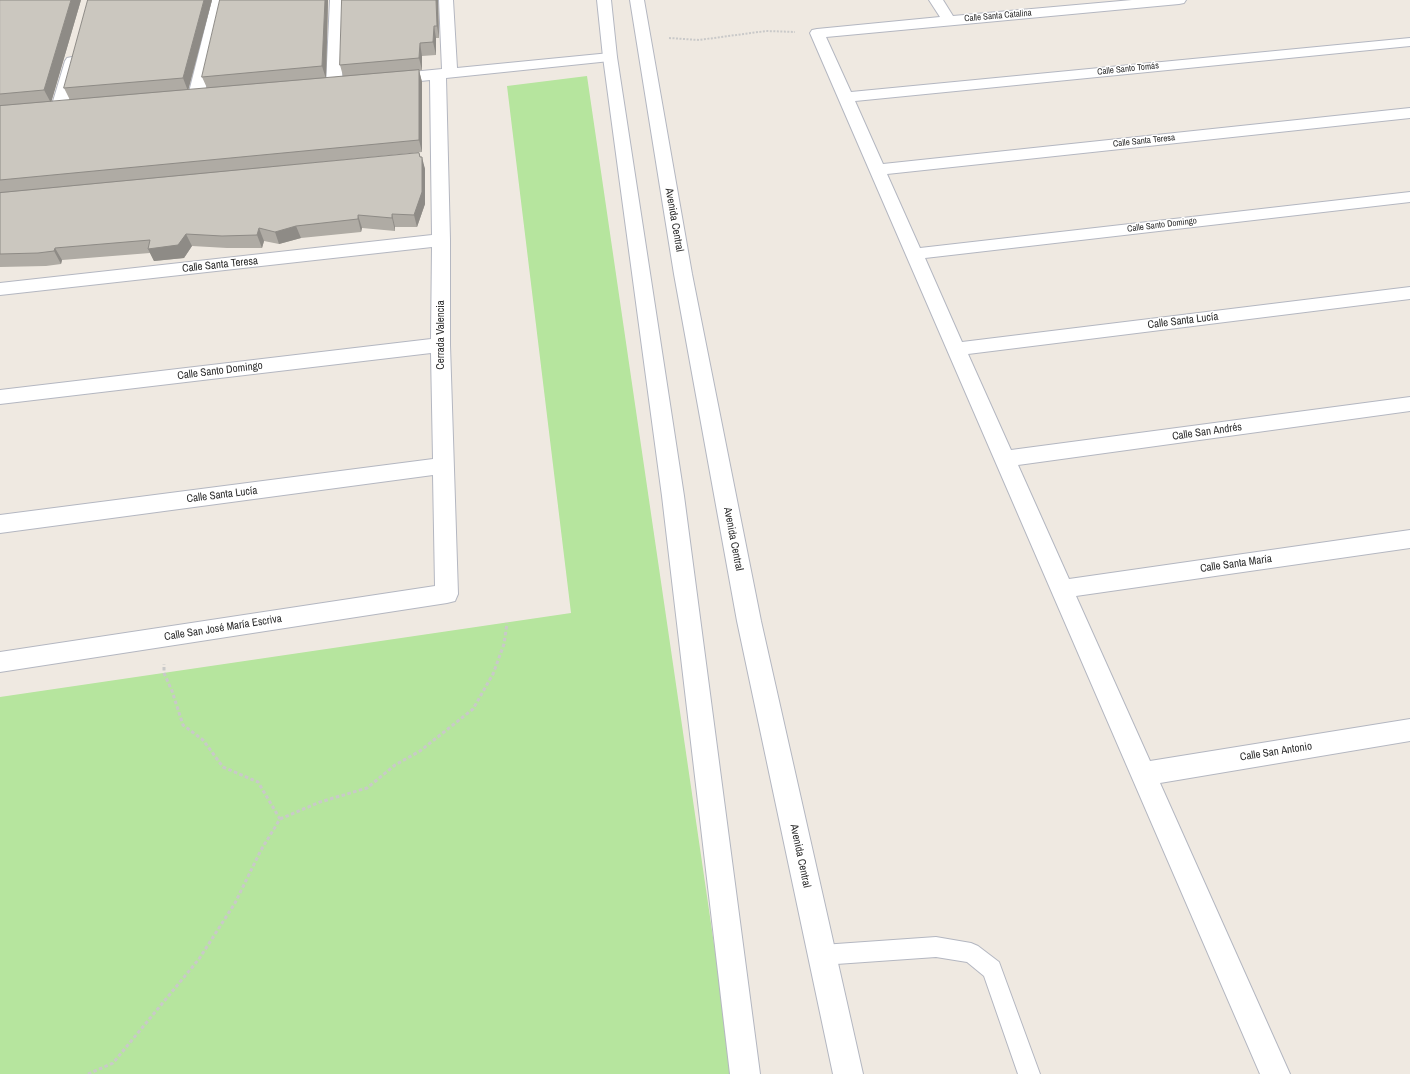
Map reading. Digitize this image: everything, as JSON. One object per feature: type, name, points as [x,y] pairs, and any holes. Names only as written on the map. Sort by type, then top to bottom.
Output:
[{"type":"street","points":[[196,96],[219,0]]},
{"type":"street","points":[[319,86],[341,84],[337,0]]},
{"type":"street","name":"Cerrada Valencia","points":[[446,0],[444,74],[432,157],[441,240],[440,345],[447,594]]},
{"type":"street","points":[[604,0],[610,58],[673,496],[745,1074]]},
{"type":"street","name":"Avenida Central","points":[[637,0],[685,282],[749,621],[848,1074]]},
{"type":"street","points":[[936,0],[949,21]]},
{"type":"street","name":"Calle Santa Catalina","points":[[818,33],[949,21],[1048,6],[1179,0]]},
{"type":"street","points":[[818,33],[1275,1074]]},
{"type":"street","name":"Calle Santo Tomás","points":[[846,97],[1410,42]]},
{"type":"street","points":[[59,108],[76,46]]},
{"type":"street","points":[[379,80],[610,58]]},
{"type":"street","name":"Calle Santa Teresa","points":[[877,170],[1410,113]]},
{"type":"street","name":"Calle Santo Domingo","points":[[914,254],[1410,197]]},
{"type":"street","name":"Calle Santa Teresa","points":[[0,289],[441,240]]},
{"type":"street","name":"Calle Santa Lucía","points":[[957,349],[1410,293]]},
{"type":"street","name":"Calle Santo Domingo","points":[[0,397],[440,345]]},
{"type":"street","name":"Calle San Andrés","points":[[1005,459],[1410,404]]},
{"type":"street","name":"Calle Santa Lucía","points":[[0,524],[443,466]]},
{"type":"street","name":"Calle Santa María","points":[[1062,589],[1410,539]]},
{"type":"street","name":"Calle San José María Escriva","points":[[0,662],[447,594]]},
{"type":"street","name":"Calle San Antonio","points":[[1143,774],[1410,730]]},
{"type":"lane","points":[[822,955],[936,947],[971,953],[992,969],[1029,1074]]},
{"type":"path","points":[[643,37],[699,40],[766,31],[818,33]]},
{"type":"path","points":[[88,1074],[113,1063],[199,959],[235,903],[261,850],[280,819],[320,802],[367,788],[395,765],[420,751],[473,708],[493,674],[504,644],[507,623]]},
{"type":"path","points":[[166,637],[164,673],[172,691],[183,725],[203,740],[223,767],[258,782],[280,819]]},
{"type":"green space","points":[[587,76],[733,1074],[0,1074],[0,697],[571,613],[507,86]]},
{"type":"building","points":[[0,0],[71,0],[44,90],[0,94]]},
{"type":"building","points":[[88,0],[204,0],[183,78],[64,88]]},
{"type":"building","points":[[220,0],[325,0],[322,66],[202,77]]},
{"type":"building","points":[[342,0],[436,0],[437,26],[434,26],[433,42],[420,43],[419,58],[340,65]]},
{"type":"building","points":[[419,70],[419,140],[0,180],[0,106]]},
{"type":"building","points":[[419,153],[420,157],[422,157],[422,192],[414,215],[392,214],[392,218],[358,215],[358,219],[296,226],[275,232],[259,228],[257,235],[222,236],[186,234],[178,245],[148,249],[150,240],[55,248],[54,251],[38,253],[0,254],[0,193]]}]
